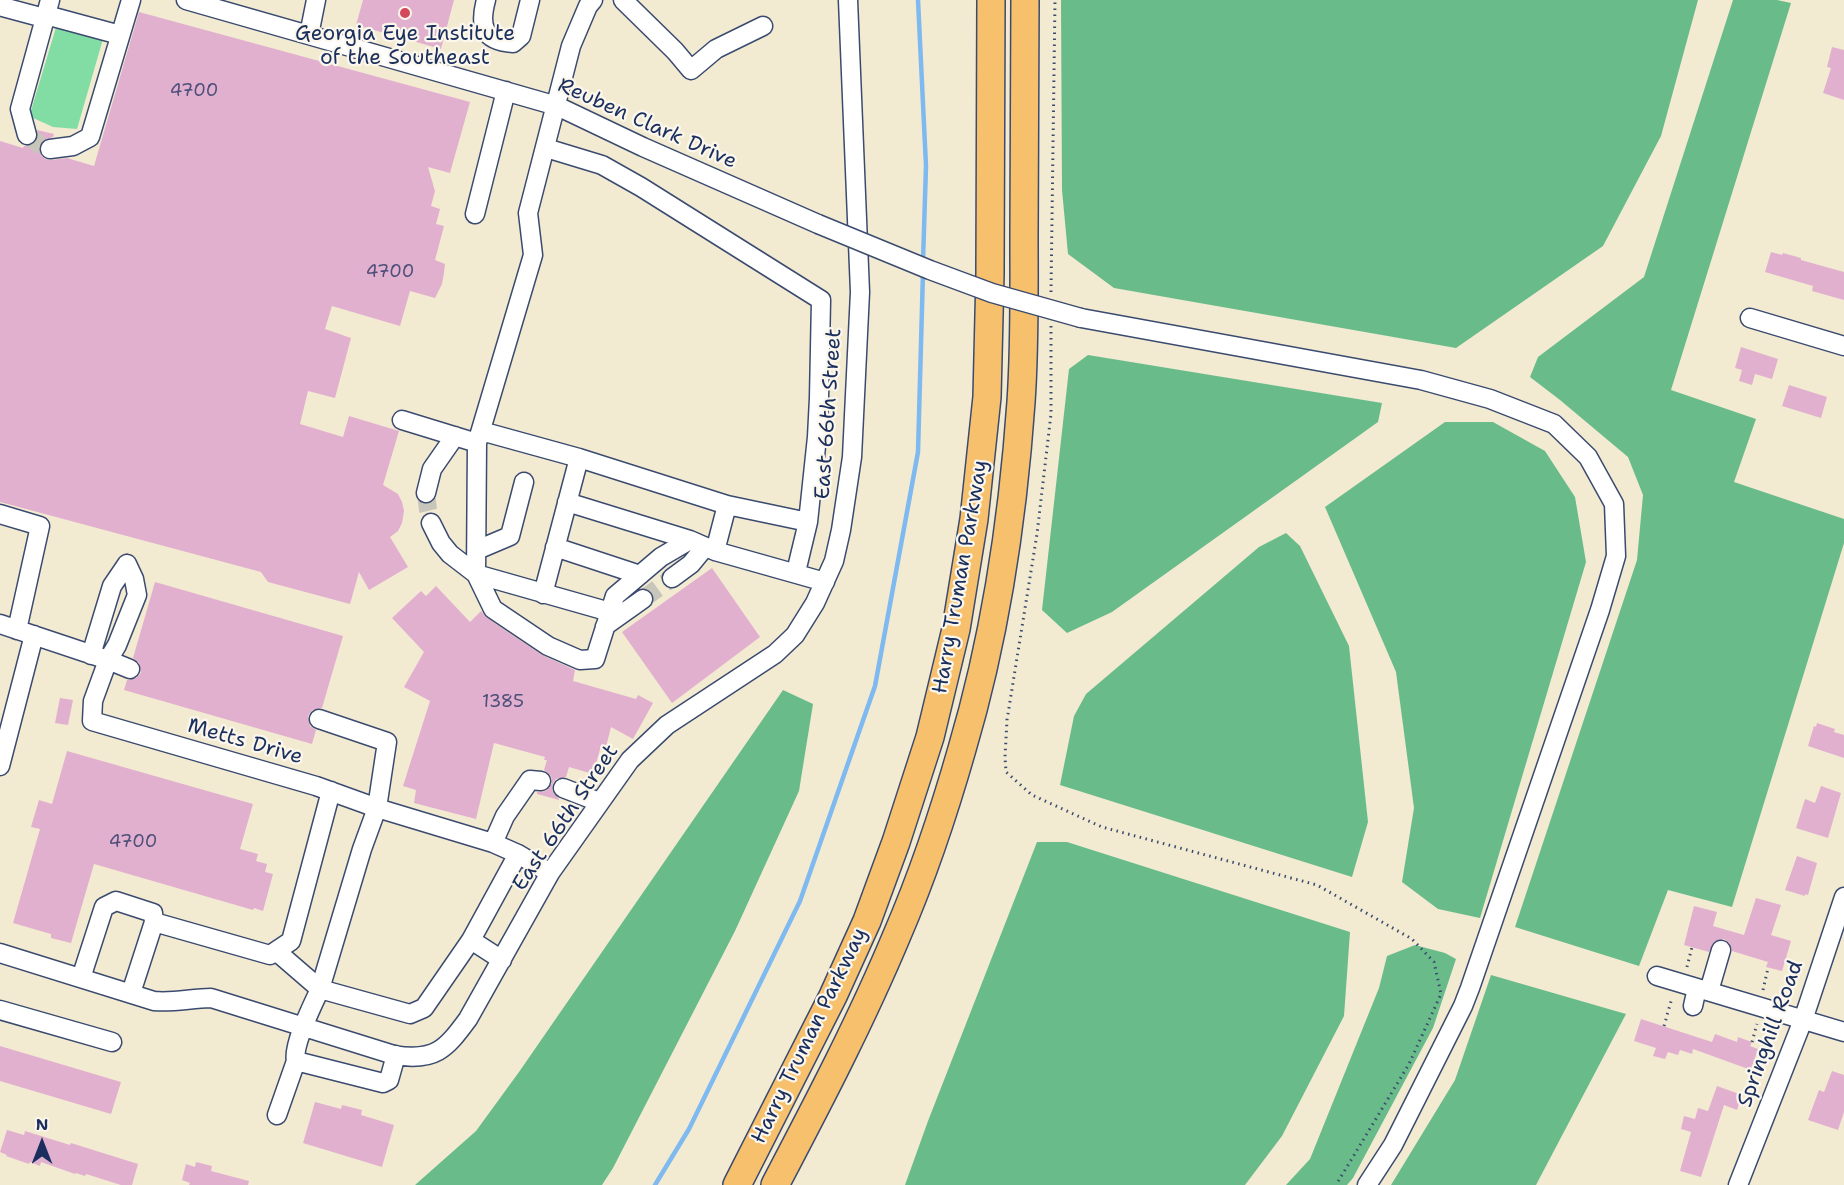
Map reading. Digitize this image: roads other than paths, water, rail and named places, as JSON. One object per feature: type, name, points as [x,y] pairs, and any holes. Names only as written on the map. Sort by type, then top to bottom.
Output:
[{"type":"highway","name":"Harry Truman Parkway","points":[[737,1185],[833,996],[867,921],[896,842],[930,737],[956,629],[974,519],[987,396],[991,0]]},
{"type":"highway","name":"Harry Truman Parkway","points":[[775,1185],[864,1010],[898,933],[929,853],[963,746],[990,635],[1016,461],[1021,399],[1025,0]]},
{"type":"highway","points":[[795,1185],[873,1014],[929,853]]},
{"type":"street","points":[[50,149],[73,146],[90,137],[131,0]]},
{"type":"street","name":"Reuben Clark Drive","points":[[186,0],[557,106],[643,147],[818,224],[992,293],[1081,318],[1421,380],[1490,399],[1554,424],[1587,457],[1614,504],[1616,556],[1600,610],[1466,997],[1393,1145],[1367,1185]]},
{"type":"street","points":[[309,35],[316,0]]},
{"type":"street","points":[[486,0],[483,26],[490,37],[500,42],[513,43],[521,36],[530,0]]},
{"type":"street","points":[[593,0],[588,6],[571,46],[528,213],[533,255],[479,437],[476,574],[493,609],[548,646],[580,660],[595,659],[615,596],[661,557],[703,546]]},
{"type":"street","name":"East 66th Street","points":[[0,953],[154,1001],[170,1002],[192,998],[211,998],[396,1055],[417,1058],[428,1056],[440,1051],[455,1037],[502,960],[550,873],[630,760],[667,726],[775,654],[795,635],[815,603],[834,561],[852,457],[860,292],[848,0]]},
{"type":"street","points":[[8,3],[47,11],[120,35]]},
{"type":"street","points":[[634,4],[691,70],[716,49],[763,26]]},
{"type":"street","points":[[27,135],[20,109],[47,11]]},
{"type":"street","points":[[475,214],[506,91]]},
{"type":"street","points":[[546,148],[602,165],[682,212],[821,300],[819,398],[808,522],[796,572]]},
{"type":"street","points":[[1750,318],[1844,346]]},
{"type":"street","points":[[402,420],[455,436],[479,437],[579,458],[728,505],[808,522]]},
{"type":"street","points":[[426,493],[432,469],[455,436]]},
{"type":"street","points":[[543,594],[579,458]]},
{"type":"street","points":[[477,550],[510,536],[524,482]]},
{"type":"street","points":[[567,502],[825,582]]},
{"type":"street","points":[[672,578],[691,564],[728,505]]},
{"type":"street","points":[[0,514],[40,526],[17,630],[0,766]]},
{"type":"street","points":[[431,523],[441,543],[450,554],[476,574],[543,594],[608,619]]},
{"type":"street","points":[[555,547],[640,574]]},
{"type":"street","points":[[608,619],[644,599]]},
{"type":"street","points":[[17,630],[130,669]]},
{"type":"street","name":"Metts Drive","points":[[100,658],[92,721],[331,791],[377,808],[493,843],[518,854],[550,873]]},
{"type":"street","points":[[277,1115],[296,1061],[294,1056],[320,989],[362,849],[377,808],[387,742],[319,719]]},
{"type":"street","points":[[493,843],[505,816],[530,780],[541,781]]},
{"type":"street","points":[[563,788],[599,802]]},
{"type":"street","points":[[154,922],[270,955],[291,941],[331,791]]},
{"type":"street","points":[[276,951],[320,989],[410,1014],[424,1008],[471,940],[518,854]]},
{"type":"street","name":"Springhill Road","points":[[1738,1185],[1803,1020],[1844,897]]},
{"type":"street","points":[[81,978],[104,907],[116,901],[153,913],[154,922],[131,993]]},
{"type":"street","points":[[471,940],[502,960]]},
{"type":"street","points":[[1693,1006],[1691,986],[1721,950]]},
{"type":"street","points":[[1657,976],[1844,1032]]},
{"type":"street","points":[[0,1010],[112,1042]]},
{"type":"street","points":[[296,1061],[383,1083],[388,1080],[396,1055]]},
{"type":"waterway","points":[[918,0],[926,166],[923,261]]},
{"type":"waterway","points":[[655,1185],[689,1129],[800,901],[875,686],[918,452],[923,272]]},
{"type":"tunnel","points":[[27,135],[50,149]]},
{"type":"tunnel","points":[[426,493],[431,523]]},
{"type":"tunnel","points":[[643,599],[672,578]]},
{"type":"place","name":"Georgia Eye Institute of the Southeast","points":[[405,13]]}]
